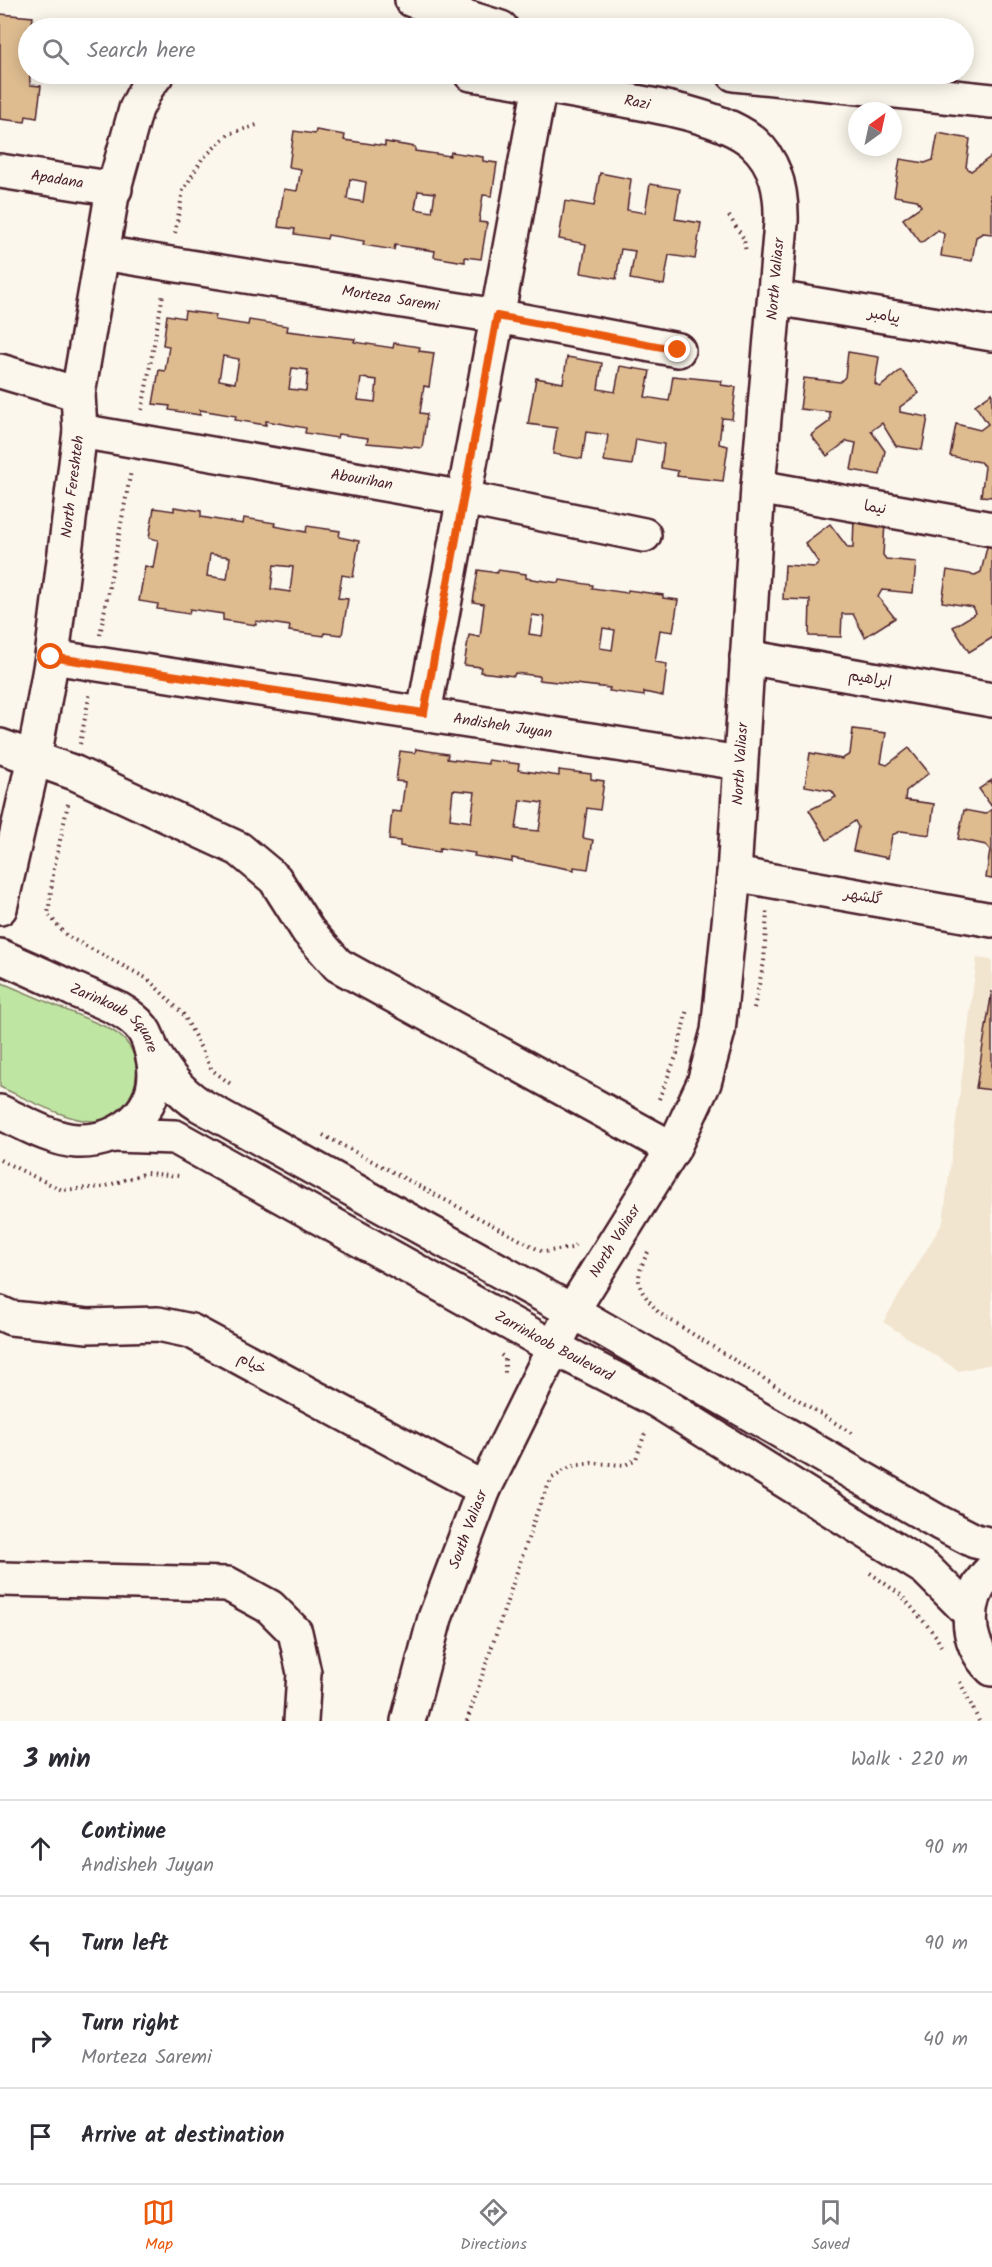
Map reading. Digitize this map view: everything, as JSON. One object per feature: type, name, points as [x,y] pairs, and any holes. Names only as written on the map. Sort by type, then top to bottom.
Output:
[{"type":"street","points":[[412,0],[469,18]]},
{"type":"street","name":"North Fereshteh","points":[[0,908],[34,758],[51,657],[80,431],[78,394],[102,253],[115,189],[136,109],[149,84]]},
{"type":"street","name":"Razi","points":[[534,84],[654,106],[705,119],[731,129],[753,142],[768,159],[777,180]]},
{"type":"street","points":[[830,84],[992,101]]},
{"type":"street","points":[[424,713],[540,85]]},
{"type":"street","name":"Apadana","points":[[0,171],[115,189]]},
{"type":"street","name":"North Valiasr","points":[[553,1347],[660,1141],[704,1083],[718,1031],[734,874],[758,487],[776,298],[781,212],[777,180]]},
{"type":"street","name":"Morteza Saremi","points":[[102,253],[497,316],[678,350]]},
{"type":"street","name":"پیامبر","points":[[776,298],[992,334]]},
{"type":"street","points":[[0,371],[78,394]]},
{"type":"street","name":"Abourihan","points":[[80,431],[464,498],[644,535]]},
{"type":"street","name":"نیما","points":[[758,487],[992,530]]},
{"type":"street","name":"Andisheh Juyan","points":[[51,657],[740,763]]},
{"type":"street","name":"ابراهیم","points":[[747,657],[992,700]]},
{"type":"street","points":[[0,746],[75,773],[239,849],[275,879],[308,931],[338,965],[660,1141]]},
{"type":"street","name":"گلشهر","points":[[734,874],[992,920]]},
{"type":"street","name":"Zarinkoub Square","points":[[0,956],[114,1007],[132,1018],[146,1034],[156,1069],[154,1088],[146,1107],[125,1129],[112,1135],[91,1140],[63,1139],[0,1112]]},
{"type":"street","points":[[152,1049],[171,1080],[187,1097],[572,1311],[940,1523],[975,1542],[992,1545]]},
{"type":"street","name":"Zarrinkoob Boulevard","points":[[112,1135],[176,1137],[553,1347],[656,1400],[926,1569],[970,1613]]},
{"type":"street","name":"خیام","points":[[0,1312],[11,1317],[88,1326],[158,1324],[191,1331],[484,1489]]},
{"type":"street","name":"South Valiasr","points":[[408,1721],[435,1618],[484,1489],[553,1347]]},
{"type":"street","points":[[992,1569],[978,1586],[970,1613],[973,1639],[978,1652],[992,1669]]},
{"type":"street","points":[[0,1579],[228,1584],[270,1607],[295,1632],[304,1673],[300,1721]]},
{"type":"path","points":[[238,1089],[212,1070],[184,1015],[148,979],[67,936],[48,914],[54,868],[75,773],[183,191],[202,159],[229,134],[257,125]]},
{"type":"path","points":[[729,216],[744,240],[747,263]]},
{"type":"path","points":[[752,1017],[764,962],[770,881]]},
{"type":"path","points":[[660,1141],[687,1008]]},
{"type":"path","points":[[322,1134],[543,1252],[572,1248],[579,1241]]},
{"type":"path","points":[[0,1160],[62,1190],[103,1187],[146,1173],[184,1177]]},
{"type":"path","points":[[649,1251],[639,1270],[641,1291],[659,1313],[861,1440]]},
{"type":"path","points":[[496,1351],[505,1359],[505,1383]]},
{"type":"path","points":[[466,1721],[539,1506],[552,1478],[572,1466],[592,1463],[625,1465],[636,1459],[656,1400]]},
{"type":"path","points":[[862,1568],[901,1595],[936,1636],[946,1655]]},
{"type":"path","points":[[956,1673],[979,1721]]},
{"type":"shaded area","points":[[977,958],[992,960],[992,1364],[959,1371],[883,1322],[943,1222]]},
{"type":"green space","points":[[0,982],[106,1027],[125,1040],[135,1058],[135,1082],[132,1093],[117,1112],[107,1118],[85,1121],[47,1109],[0,1087]]},
{"type":"building","points":[[0,14],[33,17],[18,18],[18,84],[41,86],[37,118],[26,116],[25,122],[0,119]]},
{"type":"building","points":[[316,130],[345,135],[344,140],[385,146],[385,142],[415,147],[415,151],[450,156],[451,152],[483,157],[483,161],[497,163],[492,196],[483,195],[479,222],[487,223],[481,259],[465,257],[465,262],[434,257],[435,251],[395,245],[394,250],[363,245],[364,241],[328,235],[327,239],[294,234],[295,229],[278,227],[284,189],[297,191],[301,169],[289,167],[294,131],[315,134]],"holes":[[[350,179],[366,182],[363,202],[347,199]],[[418,191],[435,193],[432,212],[415,209]]]},
{"type":"building","points":[[938,133],[970,139],[966,167],[971,171],[992,156],[992,193],[990,195],[992,234],[983,233],[976,237],[972,261],[941,256],[944,234],[938,230],[921,243],[903,219],[921,206],[917,200],[894,196],[900,159],[925,163],[933,160]]},
{"type":"building","points":[[600,173],[631,179],[627,210],[645,213],[650,184],[680,189],[675,219],[701,223],[695,259],[669,255],[664,285],[630,279],[635,251],[621,249],[616,279],[581,273],[586,244],[559,239],[565,201],[594,206]]},
{"type":"building","points":[[185,311],[216,315],[215,320],[248,325],[249,320],[288,326],[287,331],[355,339],[354,342],[393,348],[394,343],[420,347],[419,351],[434,353],[429,387],[424,386],[420,413],[427,414],[422,448],[367,443],[368,438],[338,434],[337,438],[305,433],[306,428],[266,421],[266,425],[235,420],[236,416],[200,410],[200,415],[169,410],[170,406],[153,404],[159,370],[165,371],[169,346],[163,345],[167,315],[184,318]],"holes":[[[223,356],[239,359],[235,383],[219,380]],[[292,368],[308,370],[306,391],[289,389]],[[361,378],[377,380],[375,402],[358,400]]]},
{"type":"building","points":[[848,352],[879,357],[875,384],[880,387],[901,370],[919,393],[900,407],[900,412],[928,417],[922,450],[896,446],[882,423],[871,431],[885,451],[880,475],[851,470],[856,443],[847,441],[827,456],[811,435],[830,421],[830,412],[800,409],[804,378],[840,382],[845,377]]},
{"type":"building","points":[[567,357],[602,363],[598,389],[615,392],[620,366],[650,371],[645,397],[669,401],[673,376],[722,381],[721,385],[736,387],[732,419],[722,418],[719,444],[728,446],[723,481],[677,476],[678,471],[661,468],[664,444],[636,439],[632,465],[604,461],[608,435],[586,432],[582,459],[553,454],[557,428],[528,424],[536,378],[563,383]]},
{"type":"building","points":[[992,393],[992,497],[981,496],[985,467],[980,462],[950,456],[956,424],[980,430],[988,424],[975,405]]},
{"type":"building","points":[[174,507],[201,511],[201,517],[243,524],[244,518],[275,523],[274,526],[306,532],[307,526],[340,531],[339,537],[359,541],[353,577],[342,575],[338,598],[348,599],[342,635],[324,633],[324,636],[289,631],[290,626],[256,621],[256,625],[223,620],[223,614],[190,609],[189,614],[157,609],[158,604],[139,601],[145,566],[153,568],[158,540],[149,538],[154,508],[174,511]],"holes":[[[210,554],[230,557],[227,579],[207,576]],[[274,565],[293,567],[290,592],[271,589]]]},
{"type":"building","points":[[854,518],[885,523],[883,555],[886,559],[916,562],[913,593],[882,590],[878,597],[895,618],[865,637],[853,614],[842,614],[841,637],[809,636],[810,600],[783,599],[785,565],[815,567],[819,563],[805,543],[830,524],[848,548],[853,548]]},
{"type":"building","points":[[988,543],[992,544],[992,638],[969,652],[953,627],[976,613],[973,607],[942,602],[947,570],[975,575],[981,572]]},
{"type":"building","points":[[478,570],[526,574],[526,578],[559,583],[560,580],[593,585],[592,588],[627,593],[628,590],[663,595],[663,598],[678,600],[673,632],[660,630],[655,662],[667,664],[663,696],[644,692],[644,696],[609,691],[610,688],[539,680],[539,676],[480,672],[481,667],[464,665],[469,635],[480,637],[484,604],[473,602]],"holes":[[[532,615],[545,617],[542,636],[529,634]],[[603,628],[615,630],[612,650],[600,648]]]},
{"type":"building","points":[[853,729],[886,733],[881,763],[887,765],[909,748],[929,773],[906,791],[905,800],[934,804],[930,835],[901,831],[892,835],[888,858],[853,851],[858,827],[855,821],[827,840],[809,810],[836,797],[832,791],[805,786],[810,753],[842,759],[850,754]]},
{"type":"building","points":[[416,749],[448,754],[447,759],[488,764],[488,760],[519,764],[518,770],[559,776],[559,770],[591,774],[591,779],[604,781],[600,810],[587,808],[583,838],[593,840],[588,869],[574,867],[574,870],[512,858],[512,862],[440,848],[439,852],[400,846],[400,841],[389,840],[392,811],[401,812],[405,782],[396,781],[400,751],[415,753]],"holes":[[[453,790],[475,792],[471,822],[450,819]],[[520,800],[543,803],[539,831],[516,829]]]},
{"type":"building","points":[[992,780],[992,807],[979,789]]},
{"type":"building","points":[[992,809],[992,879],[986,878],[990,850],[986,845],[958,839],[964,810],[985,814]]},
{"type":"building","points":[[992,991],[992,1090],[976,1088]]},
{"type":"route","points":[[51,657],[424,713],[497,316],[678,350]]}]
